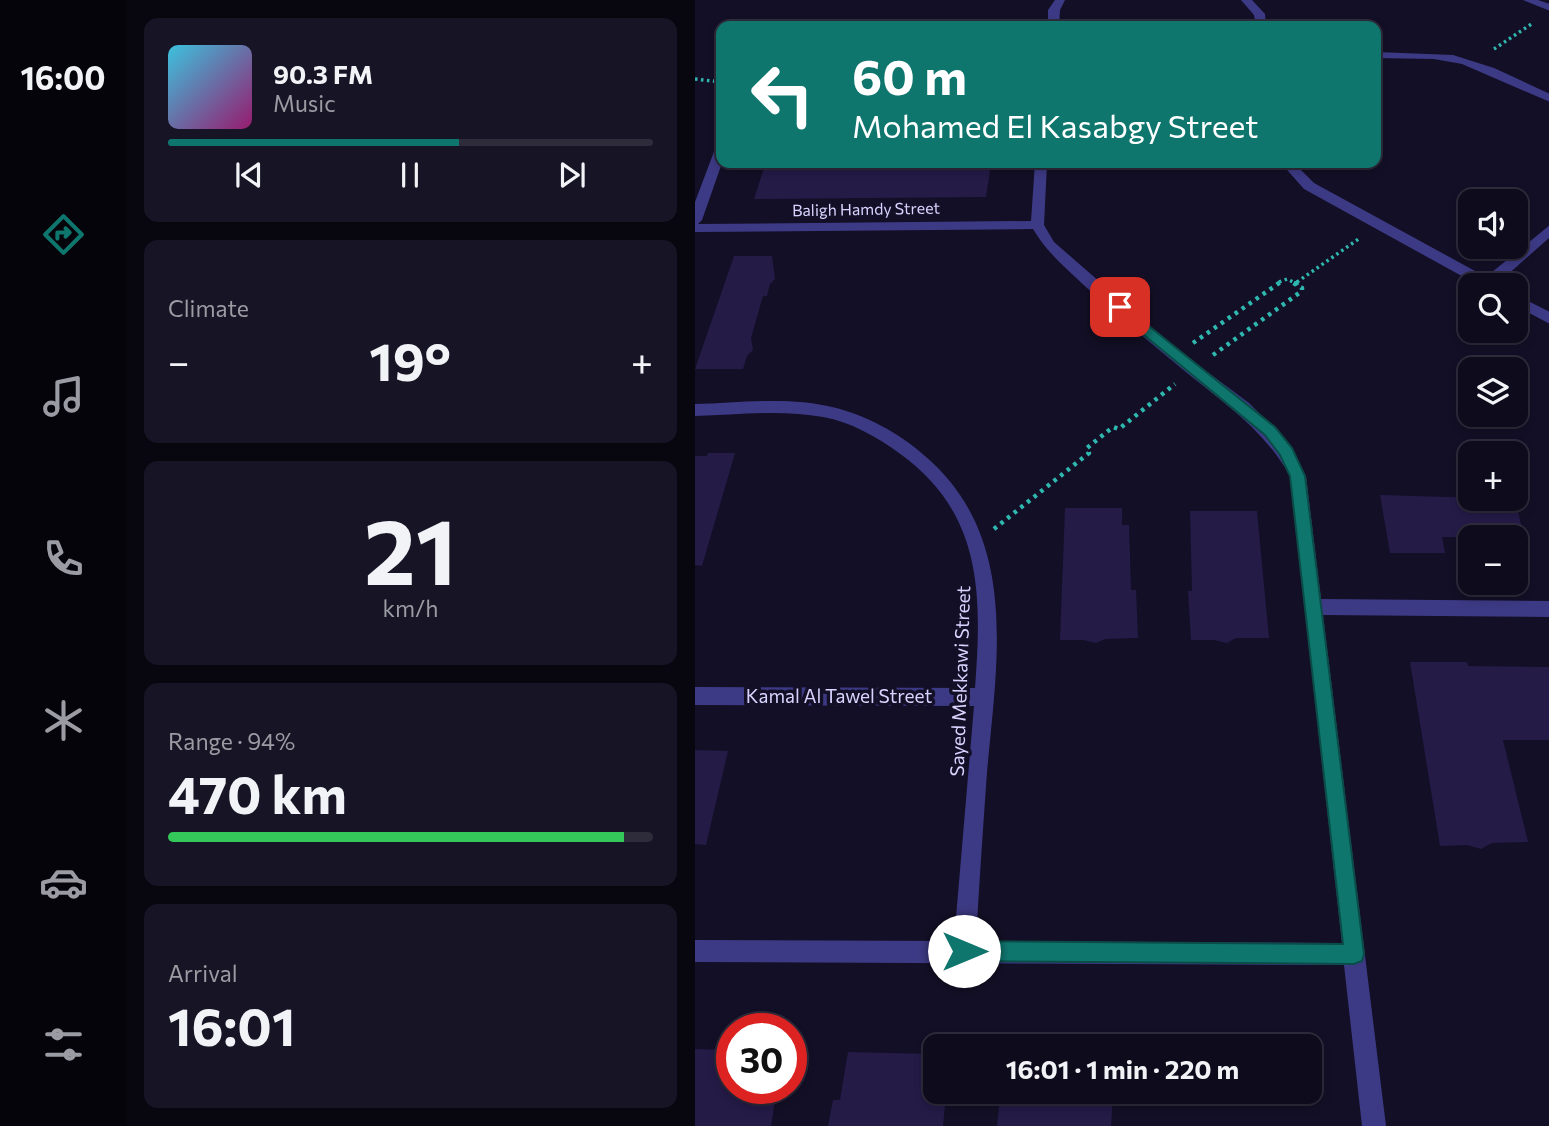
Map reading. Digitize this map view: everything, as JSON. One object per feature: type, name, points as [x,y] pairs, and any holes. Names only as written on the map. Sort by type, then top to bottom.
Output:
[{"type":"street","points":[[1246,0],[1260,20]]},
{"type":"street","points":[[1260,20],[1265,0]]},
{"type":"street","points":[[1528,0],[1549,8]]},
{"type":"street","points":[[1053,21],[1054,3]]},
{"type":"street","points":[[1381,55],[1429,55],[1473,64],[1549,99]]},
{"type":"street","points":[[695,220],[716,163]]},
{"type":"street","points":[[1041,168],[1037,225],[1049,245],[1175,356],[1270,431],[1286,452],[1298,476],[1374,1126]]},
{"type":"street","points":[[1293,168],[1309,186],[1466,273]]},
{"type":"street","name":"Baligh Hamdy Street","points":[[695,228],[1037,225]]},
{"type":"street","points":[[1501,273],[1549,229]]},
{"type":"street","points":[[1528,307],[1549,319]]},
{"type":"street","name":"Sayed Mekkawi Street","points":[[695,411],[803,411],[831,413],[858,422],[895,441],[927,466],[969,520],[984,572],[984,697],[964,951]]},
{"type":"street","points":[[1315,607],[1549,609]]},
{"type":"street","name":"Kamal Al Tawel Street","points":[[695,696],[984,697]]},
{"type":"street","points":[[695,951],[1354,954]]},
{"type":"path","points":[[1473,64],[1539,19]]},
{"type":"path","points":[[695,79],[716,81]]},
{"type":"path","points":[[1295,284],[1379,225]]},
{"type":"path","points":[[977,542],[1089,453],[1087,448],[1113,427],[1119,429],[1193,369],[1302,291],[1295,284],[1283,280],[1175,356]]},
{"type":"building","points":[[764,168],[990,168],[986,197],[754,199]]},
{"type":"building","points":[[734,256],[772,256],[775,279],[770,284],[767,296],[763,296],[751,338],[753,350],[747,356],[743,369],[695,369]]},
{"type":"building","points":[[708,453],[735,453],[702,566],[695,565],[695,456],[707,456]]},
{"type":"building","points":[[1380,495],[1458,497],[1458,511],[1518,511],[1521,525],[1458,525],[1458,537],[1442,537],[1445,553],[1390,553]]},
{"type":"building","points":[[1065,508],[1122,508],[1122,525],[1129,525],[1131,590],[1136,590],[1138,638],[1105,639],[1096,643],[1060,640]]},
{"type":"building","points":[[1190,511],[1257,511],[1269,638],[1236,638],[1227,643],[1191,640],[1188,591],[1192,591]]},
{"type":"building","points":[[1410,662],[1549,667],[1549,740],[1503,740],[1528,842],[1492,843],[1481,849],[1467,845],[1440,846]]},
{"type":"building","points":[[695,750],[728,751],[706,845],[695,844]]},
{"type":"building","points":[[695,1049],[716,1050],[716,1104],[774,1104],[771,1126],[695,1126]]},
{"type":"building","points":[[848,1052],[923,1054],[923,1104],[945,1104],[943,1126],[828,1126],[833,1100],[840,1100]]},
{"type":"building","points":[[999,1104],[1112,1104],[1111,1126],[997,1126]]},
{"type":"route","points":[[964,951],[1354,954],[1298,476],[1286,452],[1270,431],[1175,356],[1120,307]]}]
